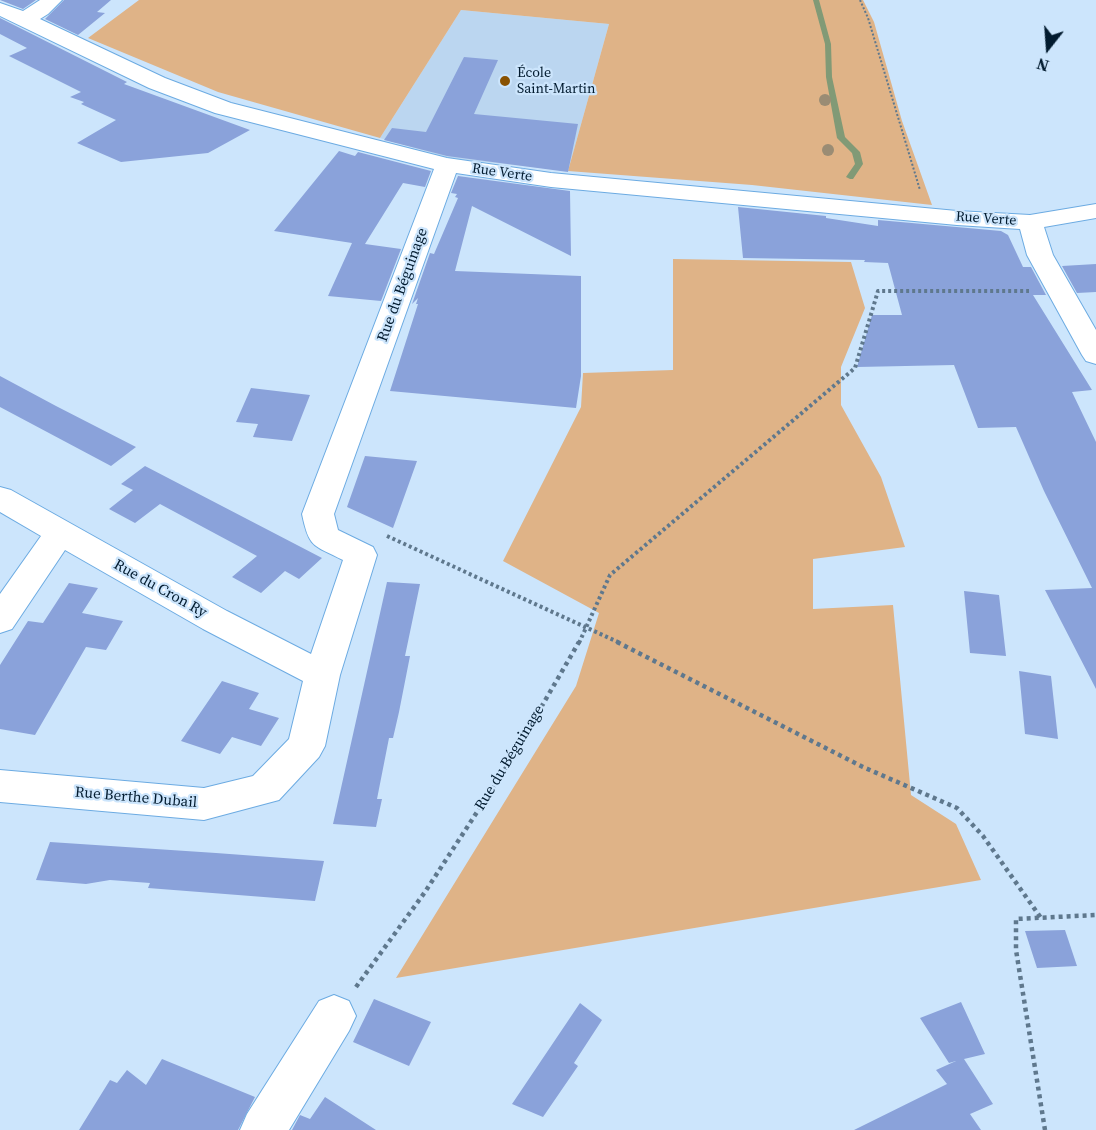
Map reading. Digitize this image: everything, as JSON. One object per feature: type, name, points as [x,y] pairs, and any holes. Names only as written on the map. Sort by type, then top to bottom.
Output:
[{"type":"street","points":[[24,18],[41,10],[52,0]]},
{"type":"street","name":"Rue Verte","points":[[0,9],[24,18],[157,83],[223,108],[447,165],[551,180],[1030,222],[1096,211]]},
{"type":"street","name":"Rue du Béguinage","points":[[369,543],[323,536],[318,514],[447,165]]},
{"type":"street","points":[[1030,222],[1040,255],[1096,354]]},
{"type":"street","name":"Rue du Cron Ry","points":[[0,498],[215,620],[322,675]]},
{"type":"street","points":[[0,620],[60,533]]},
{"type":"street","name":"Rue Berthe Dubail","points":[[0,786],[204,804],[265,789],[306,746],[322,675],[369,543]]},
{"type":"street","points":[[263,1130],[334,1016]]},
{"type":"path","points":[[860,0],[868,18],[928,214]]},
{"type":"path","name":"Rue du Béguinage","points":[[334,1016],[425,892],[507,766],[588,627],[610,575],[855,368],[878,291],[1060,291]]},
{"type":"path","points":[[369,543],[588,627],[863,767],[957,808],[983,836],[1041,918]]},
{"type":"path","points":[[1045,1130],[1016,950],[1016,919],[1096,915]]},
{"type":"shaded area","points":[[139,0],[863,0],[874,22],[902,121],[932,205],[752,185],[568,171],[609,24],[461,10],[380,138],[218,92],[88,38]]},
{"type":"shaded area","name":"École Saint-Martin","points":[[461,10],[609,24],[568,171],[449,158],[380,138]]},
{"type":"shaded area","points":[[673,259],[851,262],[865,308],[841,367],[841,405],[881,477],[905,547],[813,559],[813,609],[893,605],[911,795],[956,824],[981,880],[396,978],[576,686],[599,613],[503,561],[581,407],[583,373],[673,370]]},
{"type":"building","points":[[0,0],[36,0],[23,9]]},
{"type":"building","points":[[64,0],[111,0],[97,12],[105,13],[78,35],[45,19]]},
{"type":"building","points":[[0,18],[127,82],[124,84],[250,130],[208,153],[121,162],[77,143],[116,120],[70,97],[81,92],[9,56],[27,48],[0,34]]},
{"type":"building","points":[[464,57],[498,60],[474,114],[578,124],[568,172],[447,156],[384,140],[392,128],[426,132]]},
{"type":"building","points":[[339,151],[355,156],[358,152],[431,171],[425,187],[403,183],[365,244],[401,249],[381,301],[328,296],[352,243],[274,231]]},
{"type":"building","points":[[458,176],[570,191],[571,256],[472,206],[455,271],[581,276],[581,376],[576,408],[390,391],[418,298],[412,304],[430,253],[434,254],[458,198],[455,197],[457,194],[451,193]]},
{"type":"building","points":[[738,207],[826,216],[826,218],[878,226],[878,220],[1001,231],[1008,235],[1023,267],[1031,267],[1046,295],[1033,295],[1092,390],[1072,392],[1096,442],[1096,689],[1045,590],[1092,588],[1044,491],[1016,427],[978,428],[954,365],[857,367],[872,315],[902,315],[888,263],[864,262],[865,260],[743,258]]},
{"type":"building","points":[[1096,264],[1096,292],[1077,293],[1062,266]]},
{"type":"building","points":[[0,376],[136,447],[111,466],[0,407]]},
{"type":"building","points":[[251,388],[310,395],[292,441],[253,437],[258,424],[236,422]]},
{"type":"building","points":[[365,456],[417,461],[393,528],[347,507]]},
{"type":"building","points":[[145,466],[322,558],[299,579],[285,571],[261,593],[232,577],[257,556],[160,504],[135,523],[109,509],[133,490],[121,484]]},
{"type":"building","points":[[387,582],[420,584],[405,656],[410,656],[399,712],[393,738],[389,738],[377,799],[382,799],[376,827],[333,824]]},
{"type":"building","points":[[69,583],[98,588],[82,613],[123,621],[106,650],[86,647],[35,735],[0,729],[0,665],[28,621],[43,623]]},
{"type":"building","points":[[964,591],[999,595],[1006,656],[970,653]]},
{"type":"building","points":[[1019,671],[1051,676],[1058,739],[1025,734]]},
{"type":"building","points":[[222,681],[259,693],[249,709],[279,718],[261,746],[232,737],[220,754],[181,741]]},
{"type":"building","points":[[50,842],[324,861],[315,901],[148,888],[150,883],[110,880],[86,884],[36,880]]},
{"type":"building","points":[[1065,930],[1077,966],[1037,968],[1025,931]]},
{"type":"building","points":[[374,999],[431,1022],[409,1066],[353,1042]]},
{"type":"building","points":[[961,1002],[985,1054],[964,1059],[993,1104],[970,1114],[981,1130],[854,1130],[947,1084],[936,1070],[956,1061],[949,1063],[920,1018]]},
{"type":"building","points":[[580,1003],[602,1020],[574,1063],[578,1066],[543,1117],[512,1104]]},
{"type":"building","points":[[162,1059],[255,1097],[238,1130],[79,1130],[110,1080],[117,1083],[127,1070],[146,1085]]},
{"type":"building","points":[[325,1097],[376,1130],[292,1130],[300,1115],[310,1119]]},
{"type":"waterway","points":[[816,0],[828,44],[829,77],[841,138],[856,152],[859,164],[850,177]]},
{"type":"place","name":"École Saint-Martin","points":[[505,81]]}]
